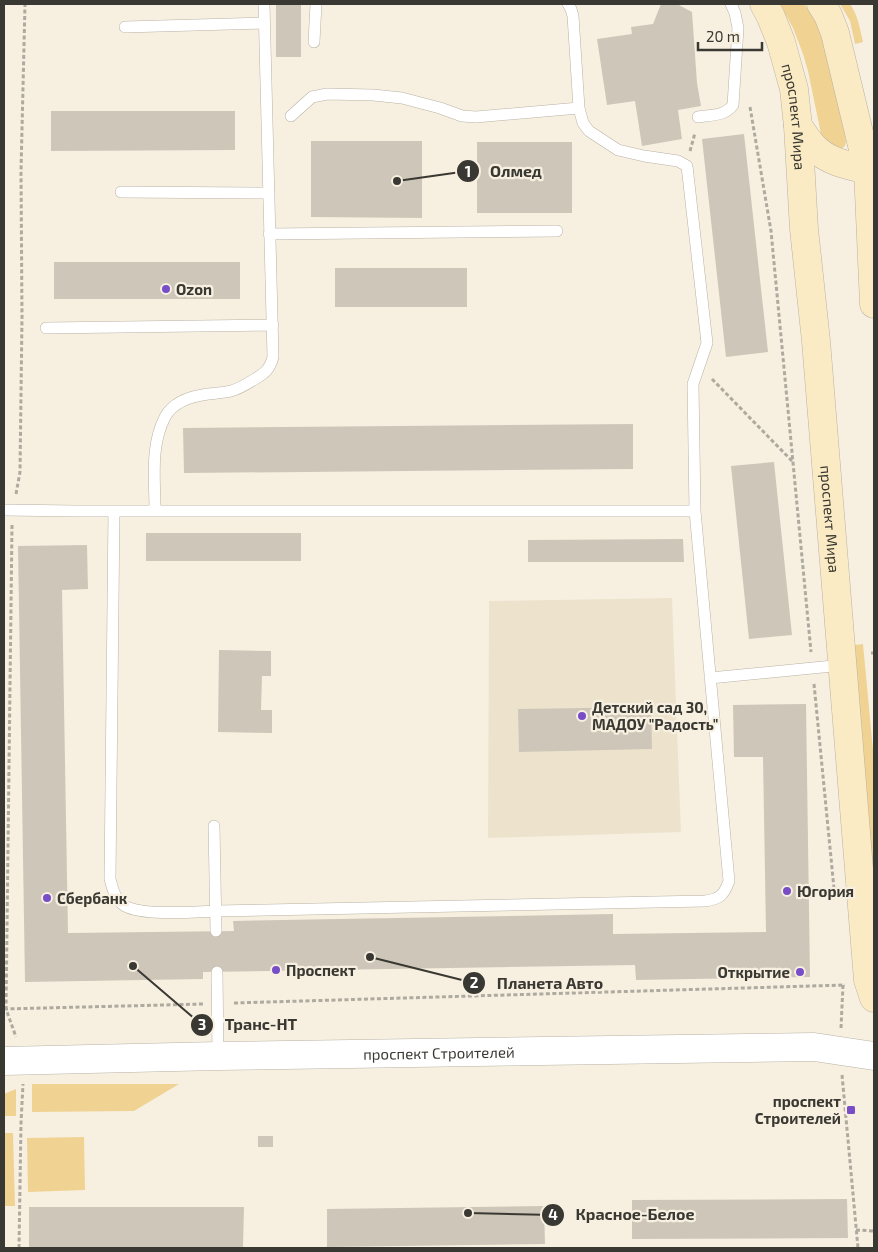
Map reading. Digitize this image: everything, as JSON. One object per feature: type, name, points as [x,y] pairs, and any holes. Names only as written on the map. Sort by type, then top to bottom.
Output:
[{"type":"main road","name":"проспект Мира","points":[[764,4],[781,42],[794,89],[804,229],[816,351],[868,980],[874,998]]},
{"type":"main road","points":[[821,4],[828,15],[835,33],[871,171],[874,304]]},
{"type":"main road","points":[[798,126],[807,140],[828,158],[871,171]]},
{"type":"street","name":"проспект Строителей","points":[[14,1061],[814,1047],[874,1056]]},
{"type":"lane","points":[[155,511],[154,453],[160,429],[166,415],[187,398],[230,392],[243,386],[263,374],[271,365],[273,356],[264,4]]},
{"type":"lane","points":[[314,42],[316,4]]},
{"type":"lane","points":[[114,512],[110,879],[114,894],[124,905],[135,910],[149,912],[216,912],[685,902],[715,900],[722,896],[729,881],[695,511],[693,384],[707,343],[687,166],[678,161],[618,150],[589,131],[583,123],[579,108],[573,16],[568,4]]},
{"type":"lane","points":[[698,117],[722,114],[733,105],[738,28],[735,12],[731,4]]},
{"type":"lane","points":[[125,27],[264,23]]},
{"type":"lane","points":[[291,116],[312,97],[326,94],[402,98],[462,116],[476,118],[579,108]]},
{"type":"lane","points":[[121,192],[269,192]]},
{"type":"lane","points":[[269,234],[557,230]]},
{"type":"lane","points":[[46,328],[273,325]]},
{"type":"lane","points":[[8,510],[114,512],[695,511]]},
{"type":"lane","points":[[710,678],[842,665]]},
{"type":"lane","points":[[214,826],[216,931]]},
{"type":"lane","points":[[217,972],[218,1056]]},
{"type":"path","points":[[19,1248],[21,1123],[14,1061],[5,1009],[8,510],[20,472],[21,171],[24,4]]},
{"type":"path","points":[[750,106],[771,231],[835,906]]},
{"type":"path","points":[[687,166],[698,117]]},
{"type":"path","points":[[699,365],[793,463]]},
{"type":"path","points":[[5,1009],[843,985],[841,1050],[858,1248]]},
{"type":"path","points":[[856,1230],[874,1231]]},
{"type":"shaded area","points":[[780,4],[804,4],[820,28],[835,78],[846,142],[845,146],[841,149],[831,149],[821,134],[803,54],[793,28]]},
{"type":"shaded area","points":[[840,4],[850,4],[853,8],[863,42],[855,44],[850,21]]},
{"type":"shaded area","name":"Детский сад 30, МАДОУ \"Радость\"","points":[[672,598],[681,832],[488,838],[489,601]]},
{"type":"shaded area","points":[[863,644],[874,761],[874,917],[847,646]]},
{"type":"shaded area","points":[[32,1084],[179,1084],[134,1111],[32,1112]]},
{"type":"shaded area","points":[[16,1089],[16,1116],[4,1116],[4,1094]]},
{"type":"shaded area","points":[[4,1133],[13,1133],[15,1206],[4,1206]]},
{"type":"shaded area","points":[[84,1137],[85,1190],[28,1192],[27,1138]]},
{"type":"building","points":[[276,4],[301,4],[301,57],[276,57]]},
{"type":"building","points":[[661,4],[677,4],[692,12],[697,83],[701,106],[678,110],[682,139],[642,146],[635,101],[607,105],[597,39],[632,34],[631,27],[653,24]]},
{"type":"building","points":[[51,111],[235,111],[235,150],[51,151]]},
{"type":"building","points":[[744,134],[768,352],[726,357],[702,139]]},
{"type":"building","points":[[311,141],[422,141],[422,218],[311,217]]},
{"type":"building","points":[[477,142],[572,142],[572,213],[477,213]]},
{"type":"building","points":[[54,262],[240,262],[240,299],[54,299]]},
{"type":"building","points":[[335,268],[467,268],[467,307],[335,307]]},
{"type":"building","points":[[633,424],[633,469],[184,473],[183,428]]},
{"type":"building","points":[[774,462],[792,635],[749,639],[731,466]]},
{"type":"building","points":[[146,533],[301,533],[301,561],[146,561]]},
{"type":"building","points":[[683,539],[684,562],[528,562],[528,540]]},
{"type":"building","points":[[87,545],[88,589],[62,590],[68,933],[234,931],[233,921],[613,914],[613,934],[766,932],[763,757],[734,757],[733,705],[806,704],[810,977],[636,980],[635,965],[203,972],[203,979],[25,982],[18,546]]},
{"type":"building","points":[[219,650],[271,651],[271,676],[262,676],[261,710],[272,710],[272,733],[218,732]]},
{"type":"building","points":[[651,707],[652,749],[519,752],[518,709]]},
{"type":"building","points":[[258,1136],[273,1136],[273,1147],[258,1147]]},
{"type":"building","points":[[847,1199],[848,1238],[632,1239],[632,1200]]},
{"type":"building","points":[[544,1206],[545,1244],[327,1247],[327,1209]]},
{"type":"building","points":[[29,1207],[244,1207],[243,1248],[29,1248]]},
{"type":"place","name":"Олмед","points":[[397,181]]},
{"type":"place","name":"Ozon","points":[[166,289]]},
{"type":"place","name":"Детский сад 30, МАДОУ \"Радость\"","points":[[582,716]]},
{"type":"place","name":"Югория","points":[[787,891]]},
{"type":"place","name":"Сбербанк","points":[[47,898]]},
{"type":"place","name":"Планета Авто","points":[[370,957]]},
{"type":"place","name":"Транс-НТ","points":[[133,966]]},
{"type":"place","name":"Проспект","points":[[276,970]]},
{"type":"place","name":"Открытие","points":[[800,972]]},
{"type":"place","name":"проспект Строителей","points":[[851,1110]]},
{"type":"place","name":"Красное-Белое","points":[[468,1213]]}]
